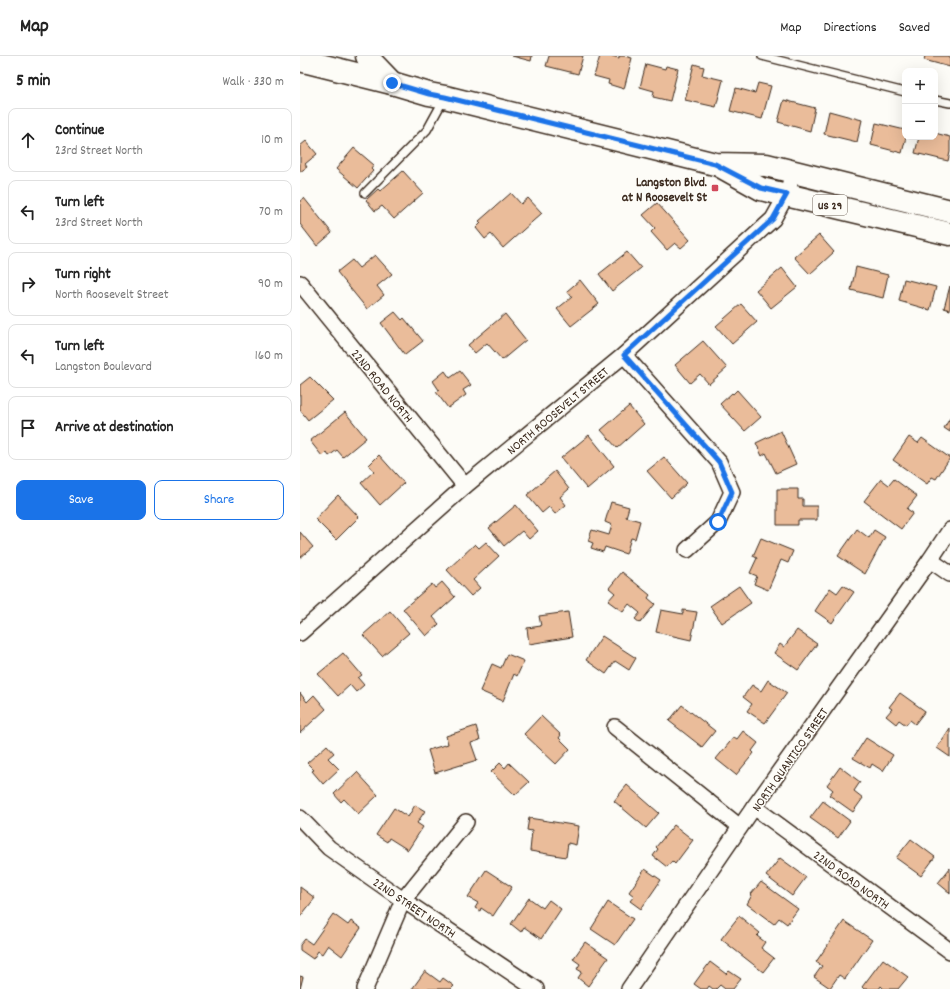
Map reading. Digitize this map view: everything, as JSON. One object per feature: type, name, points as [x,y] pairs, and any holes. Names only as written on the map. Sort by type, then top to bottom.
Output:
[{"type":"main road","points":[[367,56],[392,83]]},
{"type":"main road","name":"US 29","points":[[301,61],[715,164],[766,165],[950,211]]},
{"type":"main road","name":"US 29","points":[[715,164],[761,188],[950,234]]},
{"type":"street","name":"NORTH ROOSEVELT STREET","points":[[300,633],[466,486],[624,355],[773,219],[787,194],[793,172]]},
{"type":"street","name":"22ND ROAD NORTH","points":[[300,283],[466,486]]},
{"type":"street","points":[[624,355],[719,462],[732,492],[718,522],[687,550]]},
{"type":"street","name":"NORTH QUANTICO STREET","points":[[629,989],[740,827],[950,530]]},
{"type":"street","points":[[930,560],[950,574]]},
{"type":"street","points":[[615,727],[740,827]]},
{"type":"street","name":"22ND ROAD NORTH","points":[[754,808],[950,951]]},
{"type":"street","name":"22ND STREET NORTH","points":[[300,818],[330,848],[403,900],[536,989]]},
{"type":"street","points":[[365,989],[403,900],[466,822]]},
{"type":"lane","points":[[762,56],[902,91]]},
{"type":"lane","points":[[365,193],[428,130],[445,97]]},
{"type":"lane","points":[[938,101],[950,103]]},
{"type":"building","points":[[512,56],[532,56],[531,61]]},
{"type":"building","points":[[549,56],[583,56],[578,74],[546,66]]},
{"type":"building","points":[[600,56],[612,56],[619,58],[619,56],[624,56],[632,58],[624,89],[608,84],[609,80],[594,76]]},
{"type":"building","points":[[925,56],[950,56],[950,67],[924,60]]},
{"type":"building","points":[[646,64],[665,69],[666,66],[678,69],[670,101],[653,97],[654,91],[640,87]]},
{"type":"building","points":[[694,64],[704,67],[702,75],[723,80],[716,107],[685,100]]},
{"type":"building","points":[[758,83],[771,86],[762,119],[730,111],[736,88],[755,93]]},
{"type":"building","points":[[784,100],[815,108],[810,131],[778,122]]},
{"type":"building","points":[[829,111],[862,120],[857,142],[824,134]]},
{"type":"building","points":[[876,123],[902,129],[902,140],[905,140],[902,153],[871,145]]},
{"type":"building","points":[[938,134],[950,137],[950,152],[948,161],[915,153],[918,140],[938,140]]},
{"type":"building","points":[[306,141],[317,154],[305,164],[307,167],[300,172],[300,146]]},
{"type":"building","points":[[354,148],[374,165],[371,169],[373,171],[358,188],[336,169]]},
{"type":"building","points":[[403,171],[423,193],[394,219],[382,206],[375,211],[366,200],[378,189],[380,191]]},
{"type":"building","points":[[511,193],[521,204],[528,198],[542,213],[503,248],[491,234],[485,239],[476,228],[481,223],[479,221]]},
{"type":"building","points":[[304,198],[332,233],[317,246],[300,224],[300,201]]},
{"type":"building","points":[[657,203],[690,240],[681,248],[675,243],[667,250],[651,232],[655,228],[643,215]]},
{"type":"building","points":[[819,235],[834,252],[810,274],[794,257]]},
{"type":"building","points":[[627,252],[641,268],[612,291],[599,274]]},
{"type":"building","points":[[375,255],[392,274],[377,286],[384,295],[367,309],[337,272],[352,260],[359,268]]},
{"type":"building","points":[[856,267],[888,275],[883,298],[851,290]]},
{"type":"building","points":[[782,268],[797,287],[771,308],[756,290]]},
{"type":"building","points":[[904,279],[936,287],[930,310],[899,301]]},
{"type":"building","points":[[580,280],[599,304],[571,326],[557,309],[572,297],[567,291]]},
{"type":"building","points":[[950,286],[950,310],[944,308]]},
{"type":"building","points":[[741,304],[757,322],[732,344],[716,326]]},
{"type":"building","points":[[395,312],[402,320],[404,318],[423,341],[405,355],[381,323]]},
{"type":"building","points":[[505,314],[526,340],[502,360],[487,343],[475,353],[468,345]]},
{"type":"building","points":[[703,341],[727,368],[709,384],[700,374],[690,383],[675,365]]},
{"type":"building","points":[[445,371],[450,378],[460,371],[471,385],[463,390],[466,395],[448,408],[436,392],[439,390],[433,381]]},
{"type":"building","points":[[310,377],[333,400],[308,420],[300,410],[300,385]]},
{"type":"building","points":[[737,390],[761,417],[745,431],[720,404]]},
{"type":"building","points":[[629,406],[644,424],[617,448],[601,430]]},
{"type":"building","points":[[345,412],[366,438],[343,457],[337,450],[329,456],[326,452],[322,456],[310,441]]},
{"type":"building","points":[[950,418],[950,432],[944,428]]},
{"type":"building","points":[[781,431],[796,464],[776,473],[766,453],[762,456],[756,443]]},
{"type":"building","points":[[589,435],[614,466],[587,489],[561,458]]},
{"type":"building","points":[[909,437],[918,443],[922,438],[950,458],[936,479],[932,477],[927,484],[893,460]]},
{"type":"building","points":[[379,455],[404,483],[380,505],[361,483],[374,471],[369,465]]},
{"type":"building","points":[[664,457],[687,483],[671,498],[647,471]]},
{"type":"building","points":[[555,471],[569,489],[560,497],[566,505],[555,514],[549,507],[542,513],[527,495]]},
{"type":"building","points":[[881,479],[889,485],[894,479],[917,496],[907,509],[913,513],[901,529],[864,501]]},
{"type":"building","points":[[777,489],[798,489],[798,499],[803,499],[803,506],[817,506],[817,520],[798,520],[798,525],[777,525]]},
{"type":"building","points":[[338,495],[359,517],[336,540],[315,519]]},
{"type":"building","points":[[611,502],[629,507],[626,517],[640,521],[635,539],[631,538],[626,554],[605,547],[603,552],[591,548],[593,543],[588,541],[592,530],[609,535],[612,525],[605,522]]},
{"type":"building","points":[[516,505],[538,531],[529,539],[522,531],[504,546],[489,528]]},
{"type":"building","points":[[857,529],[869,538],[874,530],[885,537],[865,574],[838,556]]},
{"type":"building","points":[[300,532],[313,547],[300,558]]},
{"type":"building","points":[[761,538],[793,551],[788,563],[781,560],[768,590],[754,584],[757,576],[750,573],[757,558],[753,556]]},
{"type":"building","points":[[486,542],[499,556],[473,580],[480,588],[471,596],[447,570],[475,544],[479,548]]},
{"type":"building","points":[[622,572],[650,595],[648,598],[655,604],[640,623],[635,619],[640,613],[629,604],[623,612],[608,601],[615,593],[609,588]]},
{"type":"building","points":[[442,582],[455,597],[433,617],[439,624],[426,636],[403,609],[432,584],[435,588]]},
{"type":"building","points":[[843,585],[854,592],[832,623],[815,611],[830,588],[837,593]]},
{"type":"building","points":[[739,586],[751,603],[722,623],[710,606]]},
{"type":"building","points":[[661,610],[683,614],[683,610],[697,612],[691,640],[656,632]]},
{"type":"building","points":[[390,611],[409,633],[382,656],[363,635]]},
{"type":"building","points":[[568,612],[572,637],[529,644],[527,628],[541,626],[539,616]]},
{"type":"building","points":[[797,630],[817,644],[798,670],[774,653],[780,644],[784,647]]},
{"type":"building","points":[[602,636],[636,658],[629,670],[615,661],[606,674],[586,660]]},
{"type":"building","points":[[343,653],[362,675],[358,678],[364,685],[356,692],[350,685],[338,696],[318,674]]},
{"type":"building","points":[[507,654],[524,661],[517,676],[514,674],[503,701],[480,691],[492,664],[501,668]]},
{"type":"building","points":[[768,680],[787,693],[765,723],[747,711],[752,704],[743,697],[752,685],[761,691]]},
{"type":"building","points":[[300,693],[307,702],[314,695],[326,709],[300,733]]},
{"type":"building","points":[[900,693],[925,711],[915,724],[910,720],[906,725],[899,720],[896,724],[886,716],[892,709],[889,707]]},
{"type":"building","points":[[682,705],[715,731],[702,747],[669,721]]},
{"type":"building","points":[[541,716],[561,735],[559,738],[570,749],[556,764],[524,734]]},
{"type":"building","points":[[476,726],[480,740],[471,743],[477,760],[435,773],[428,750],[448,744],[446,736]]},
{"type":"building","points":[[950,728],[950,757],[937,748]]},
{"type":"building","points":[[743,731],[758,743],[752,751],[754,753],[736,775],[716,759],[734,737],[737,739]]},
{"type":"building","points":[[866,738],[893,755],[883,771],[872,764],[870,768],[853,758]]},
{"type":"building","points":[[327,745],[334,753],[328,758],[339,769],[323,784],[312,771],[314,770],[307,763]]},
{"type":"building","points":[[500,763],[505,768],[509,763],[529,782],[515,795],[491,772]]},
{"type":"building","points":[[840,767],[860,782],[854,791],[863,798],[853,812],[829,795],[833,790],[827,785]]},
{"type":"building","points":[[357,772],[378,795],[358,814],[344,799],[341,802],[334,794]]},
{"type":"building","points":[[627,785],[659,813],[646,828],[614,801]]},
{"type":"building","points":[[823,801],[850,821],[838,838],[810,818]]},
{"type":"building","points":[[415,805],[425,811],[417,823],[423,827],[408,850],[389,838],[387,842],[376,835],[394,808],[408,817]]},
{"type":"building","points":[[529,818],[579,826],[576,845],[568,843],[566,857],[530,851],[532,831],[527,830]]},
{"type":"building","points":[[674,825],[693,840],[675,864],[672,861],[667,867],[653,856],[658,849],[656,847]]},
{"type":"building","points":[[911,839],[935,857],[921,876],[896,858]]},
{"type":"building","points":[[780,858],[806,877],[792,896],[766,876]]},
{"type":"building","points":[[950,868],[950,893],[938,883]]},
{"type":"building","points":[[645,869],[661,880],[641,909],[630,901],[634,896],[629,892]]},
{"type":"building","points":[[486,870],[512,887],[493,916],[481,908],[480,911],[475,908],[478,903],[468,897]]},
{"type":"building","points":[[761,882],[798,909],[787,924],[779,918],[774,924],[747,904],[752,895],[751,894]]},
{"type":"building","points":[[300,887],[315,898],[300,917]]},
{"type":"building","points":[[529,898],[543,908],[549,900],[561,909],[541,939],[524,927],[521,932],[511,924]]},
{"type":"building","points":[[608,902],[633,919],[615,945],[591,929]]},
{"type":"building","points":[[333,914],[348,925],[351,921],[361,928],[342,956],[328,945],[322,954],[318,951],[313,959],[300,950],[300,945],[305,939],[312,944]]},
{"type":"building","points":[[739,916],[760,933],[757,936],[765,942],[761,948],[774,958],[763,972],[721,939]]},
{"type":"building","points":[[844,921],[872,940],[845,979],[839,975],[830,988],[814,977],[822,966],[816,962]]},
{"type":"building","points":[[585,942],[608,958],[588,986],[578,978],[582,972],[577,969],[580,964],[573,959]]},
{"type":"building","points":[[883,959],[908,977],[898,989],[884,989],[881,986],[879,989],[864,989],[862,987]]},
{"type":"building","points":[[710,962],[726,974],[729,971],[741,979],[733,989],[725,989],[720,985],[716,989],[709,986],[707,989],[701,989],[694,984]]},
{"type":"building","points":[[425,971],[440,982],[443,978],[454,986],[451,989],[412,989]]},
{"type":"building","points":[[300,976],[303,977],[300,989]]},
{"type":"place","name":"Langston Blvd. at N Roosevelt St","points":[[715,188]]},
{"type":"route","points":[[392,83],[429,94],[715,164],[761,188],[787,194],[773,219],[624,355],[719,462],[732,492],[718,522]]}]
